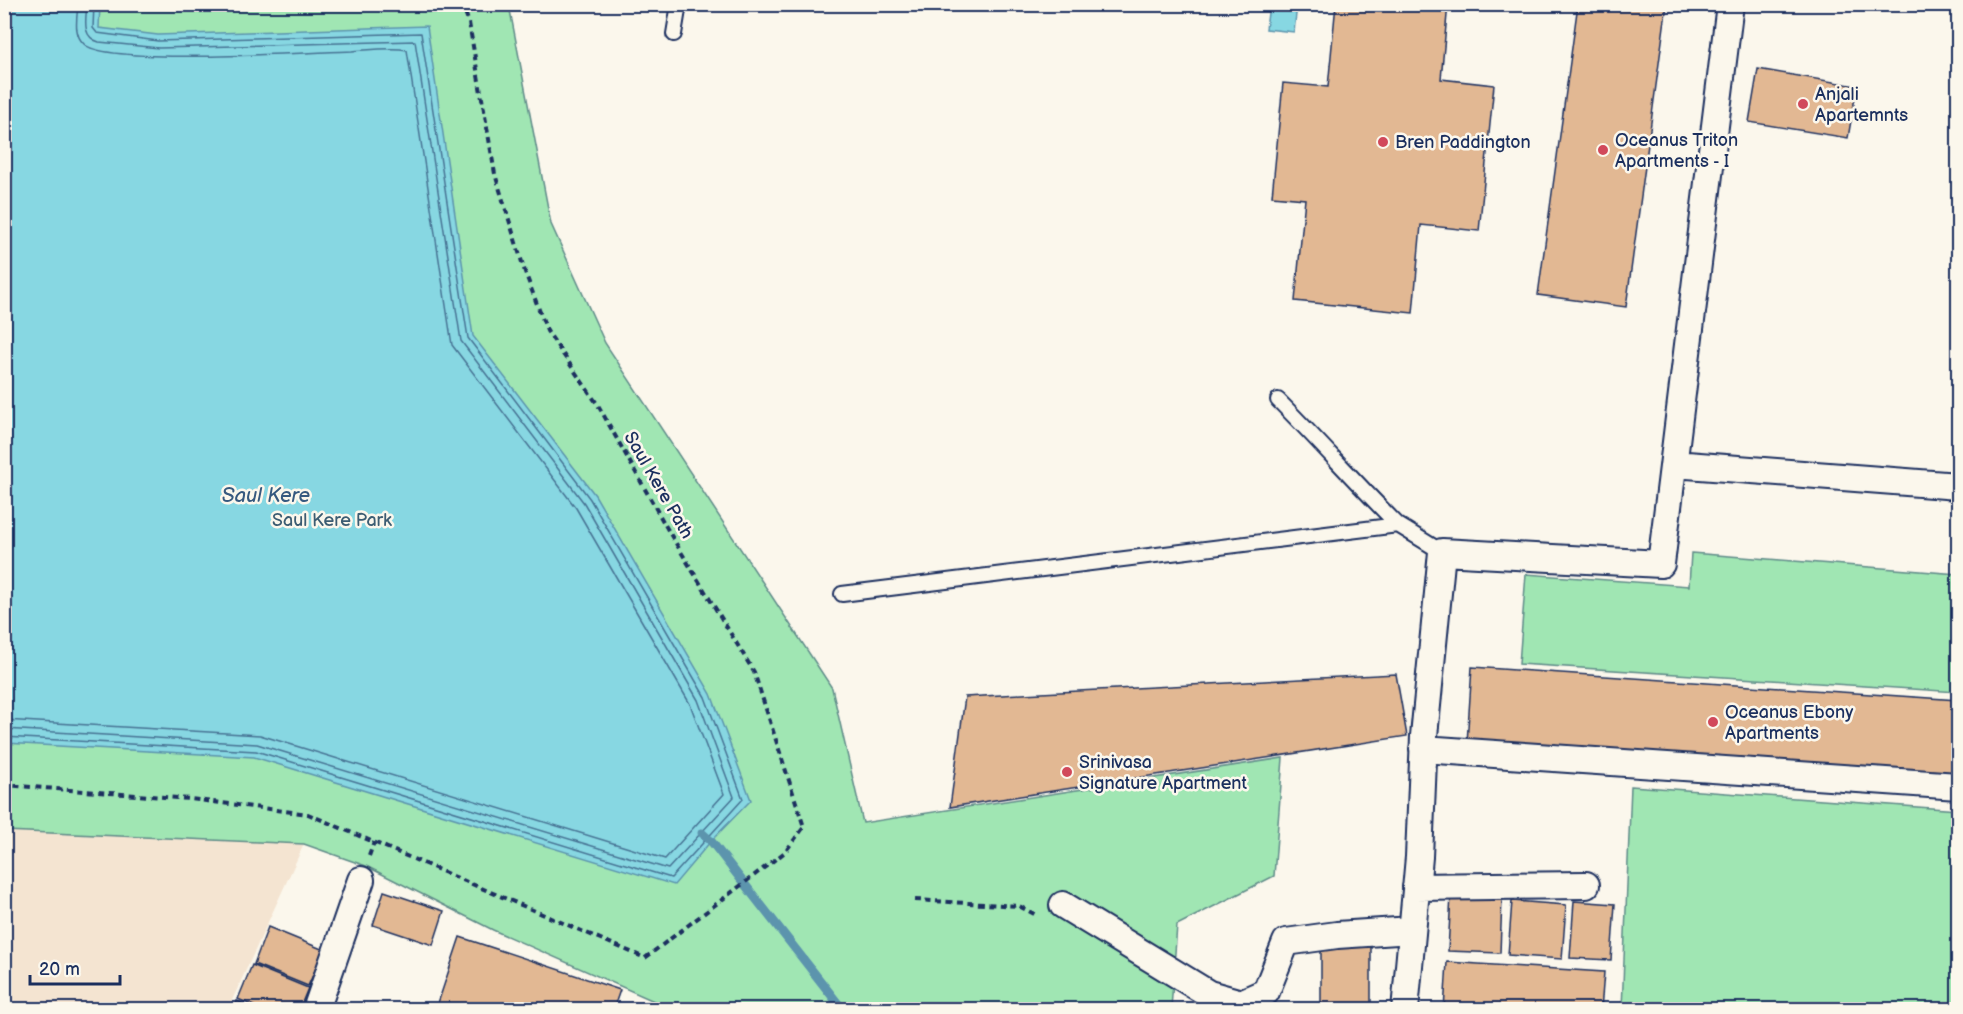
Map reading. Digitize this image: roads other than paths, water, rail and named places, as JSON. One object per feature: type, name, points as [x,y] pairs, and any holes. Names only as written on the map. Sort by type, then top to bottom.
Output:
[{"type":"street","points":[[1405,1010],[1416,887],[1423,749],[1442,552],[1661,564],[1730,4]]},
{"type":"street","points":[[1674,464],[1959,486]]},
{"type":"street","points":[[1423,749],[1959,786]]},
{"type":"street","points":[[316,1010],[361,880]]},
{"type":"street","points":[[1416,887],[1586,885]]},
{"type":"street","points":[[1063,905],[1209,994],[1241,1003],[1266,992],[1286,942],[1336,935],[1412,930]]},
{"type":"lane","points":[[674,34],[680,4]]},
{"type":"lane","points":[[1278,400],[1398,525],[1442,552]]},
{"type":"lane","points":[[842,594],[1398,525]]},
{"type":"water","name":"Saul Kere","points":[[4,5],[100,5],[99,28],[158,35],[427,26],[473,336],[595,495],[711,694],[751,800],[711,841],[674,885],[254,757],[5,743]]},
{"type":"water","points":[[1269,5],[1297,5],[1294,32],[1266,29]]},
{"type":"waterway","points":[[702,833],[711,841],[843,1010]]},
{"type":"place","name":"Anjali Apartemnts","points":[[1803,104]]},
{"type":"place","name":"Bren Paddington","points":[[1383,142]]},
{"type":"place","name":"Oceanus Triton Apartments - I","points":[[1603,150]]},
{"type":"place","name":"Oceanus Ebony Apartments","points":[[1713,722]]},
{"type":"place","name":"Srinivasa Signature Apartment","points":[[1067,772]]},
{"type":"park label","name":"Saul Kere Park","points":[[332,520]]}]
